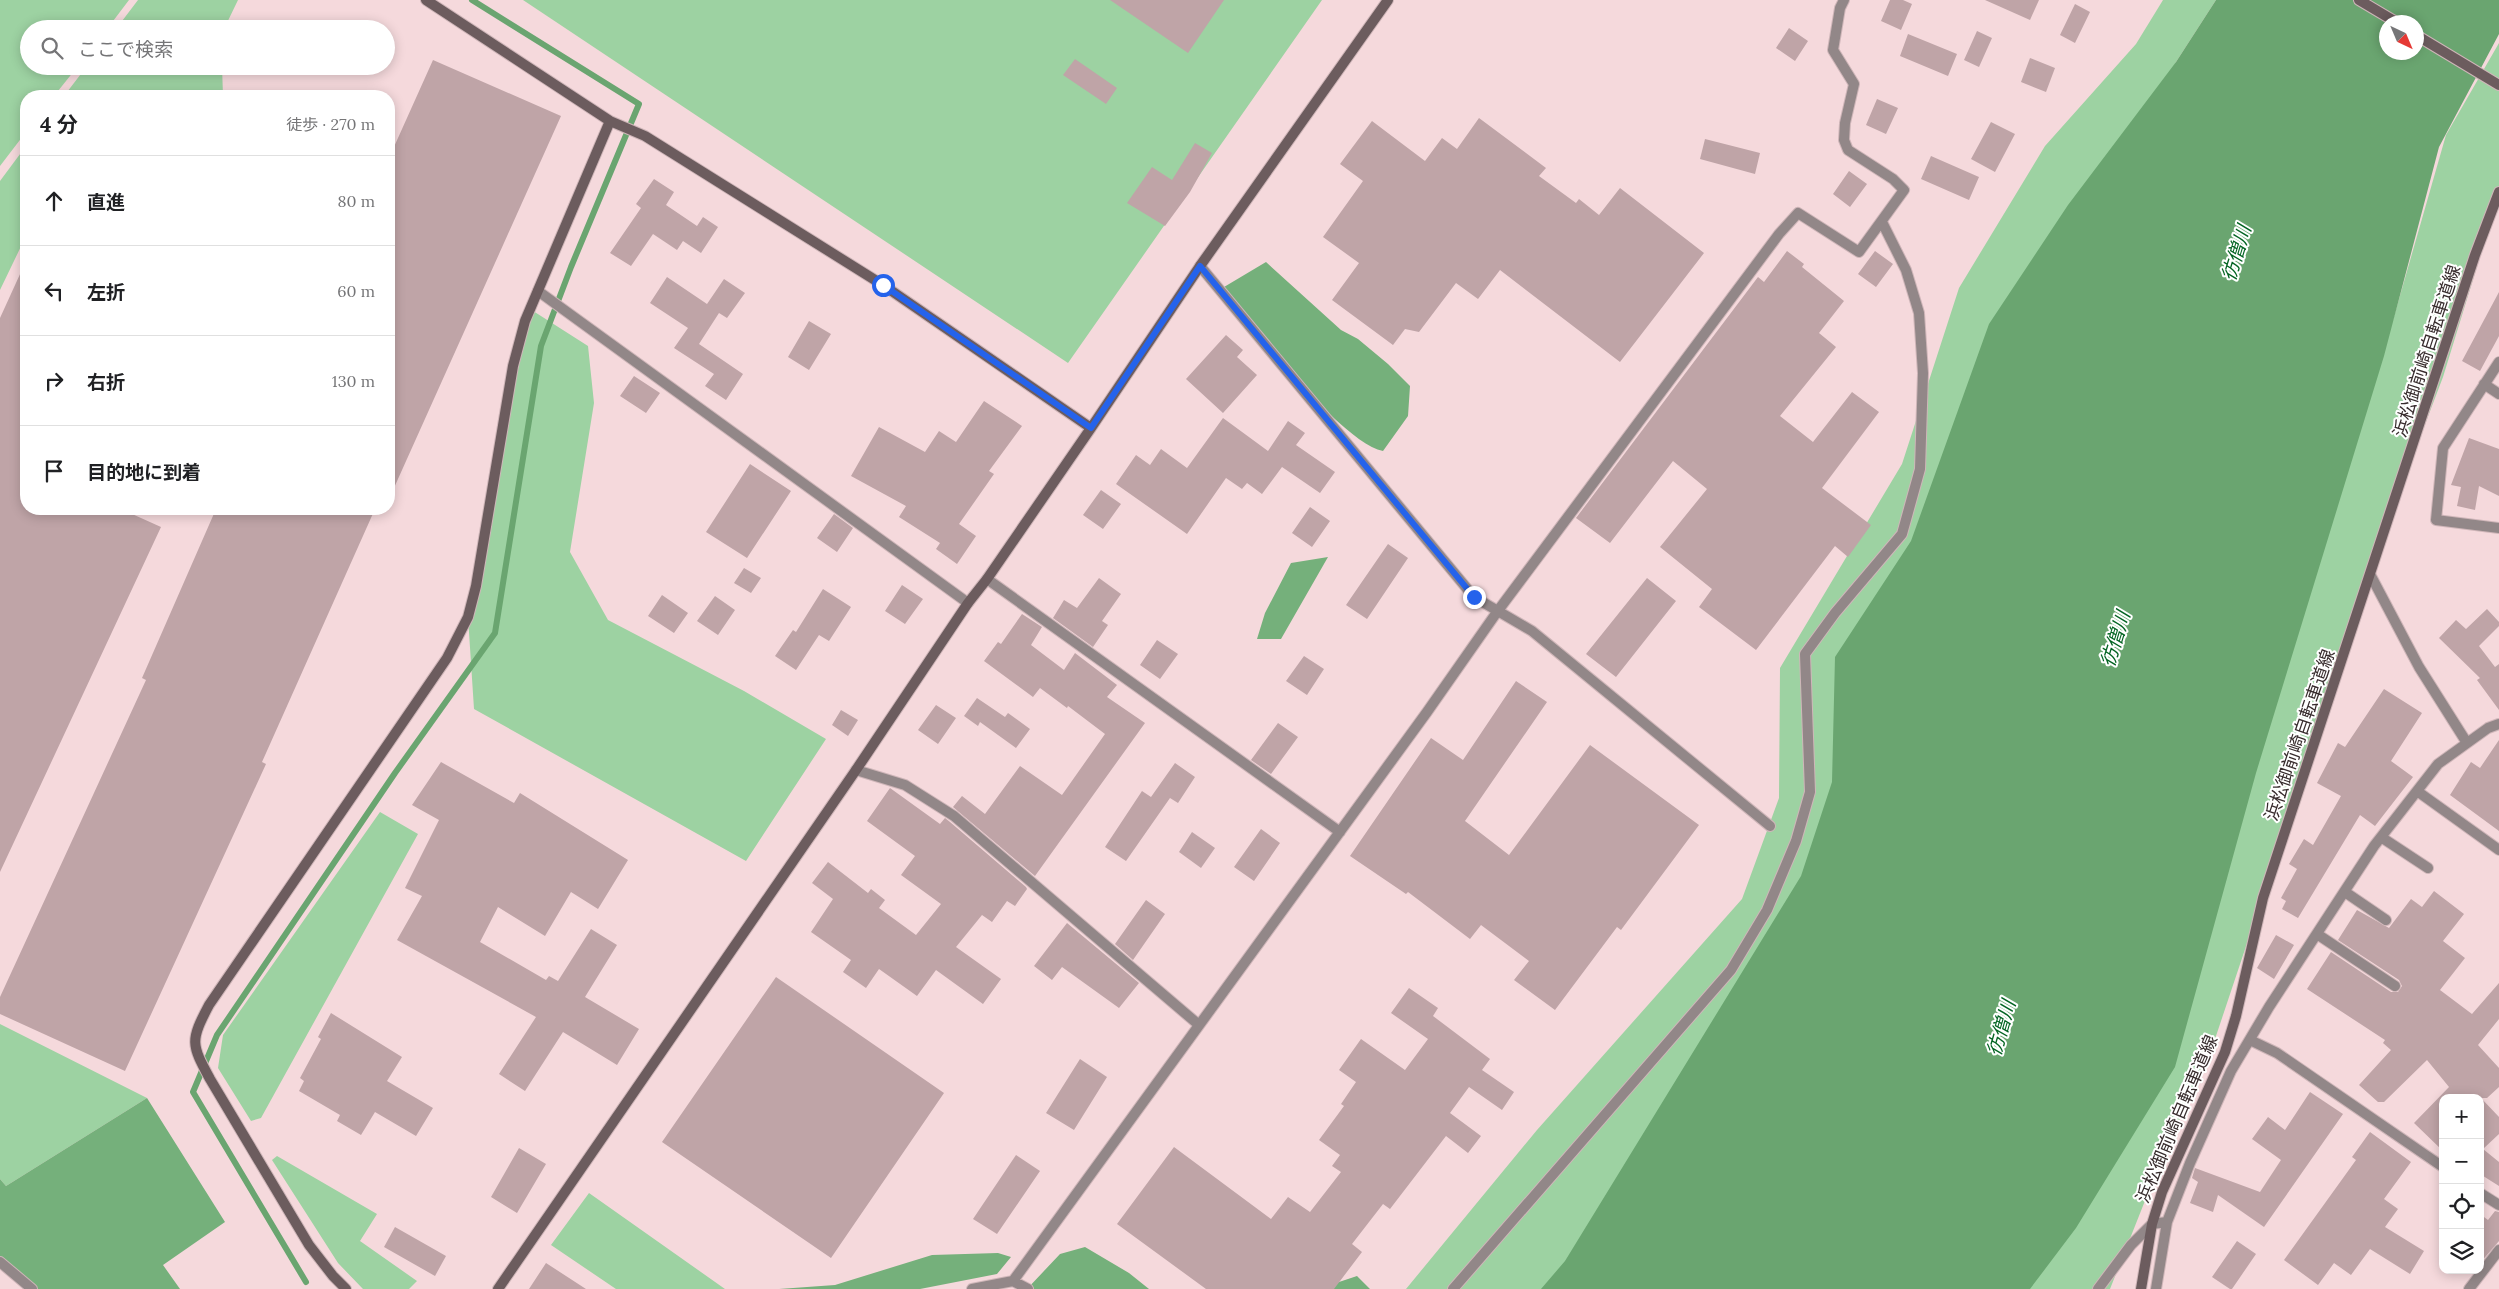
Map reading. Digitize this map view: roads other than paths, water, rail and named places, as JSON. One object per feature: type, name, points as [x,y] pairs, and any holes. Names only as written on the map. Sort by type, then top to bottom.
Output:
[{"type":"street","points":[[426,0],[610,121],[645,136],[883,285],[1091,428]]},
{"type":"street","points":[[498,1289],[856,770],[968,603],[987,579],[1091,428],[1200,266],[1388,0]]},
{"type":"street","points":[[1012,1281],[1340,832],[1497,612],[1779,234],[1798,213],[1859,252],[1904,190],[1893,179],[1848,150],[1844,140],[1845,123],[1854,84],[1833,50],[1840,8],[1844,0]]},
{"type":"street","points":[[2359,0],[2384,15]]},
{"type":"street","points":[[2424,40],[2499,86]]},
{"type":"street","points":[[346,1289],[309,1244],[210,1079],[195,1052],[195,1031],[209,1005],[447,658],[468,618],[476,586],[513,366],[525,321],[610,121]]},
{"type":"street","name":"浜松御前崎自転車道線","points":[[2141,1289],[2152,1224],[2162,1192],[2225,1052],[2236,1016],[2263,898],[2371,576],[2475,256],[2499,192]]},
{"type":"street","points":[[1453,1289],[1731,970],[1767,910],[1796,841],[1810,792],[1805,654],[1835,612],[1902,534],[1920,469],[1923,373],[1919,313],[1906,270],[1882,222]]},
{"type":"street","points":[[1200,266],[1474,597],[1532,631],[1770,826]]},
{"type":"street","points":[[538,291],[968,603]]},
{"type":"street","points":[[2499,362],[2443,448],[2436,520],[2499,528]]},
{"type":"street","points":[[2484,384],[2499,394]]},
{"type":"street","points":[[2371,576],[2419,667],[2467,743]]},
{"type":"street","points":[[987,579],[1340,832]]},
{"type":"street","points":[[2156,1289],[2167,1222],[2190,1162],[2231,1071],[2317,934],[2381,837],[2438,764],[2467,743],[2499,724]]},
{"type":"street","points":[[856,770],[905,785],[954,816],[1199,1025]]},
{"type":"street","points":[[2417,791],[2499,850]]},
{"type":"street","points":[[2381,837],[2428,868]]},
{"type":"street","points":[[2345,892],[2386,920]]},
{"type":"street","points":[[2317,934],[2395,986]]},
{"type":"street","points":[[2250,1040],[2277,1053],[2439,1164]]},
{"type":"street","points":[[2484,1195],[2499,1205]]},
{"type":"street","points":[[2098,1289],[2131,1245],[2152,1224],[2167,1222]]},
{"type":"street","points":[[2468,1289],[2499,1250]]},
{"type":"street","points":[[0,1262],[32,1289]]},
{"type":"street","points":[[972,1289],[1012,1281],[1028,1289]]},
{"type":"water","name":"彷僧川","points":[[2216,0],[2499,0],[2499,34],[2439,147],[2384,356],[2256,773],[2175,1067],[2076,1228],[2030,1289],[1541,1289],[1565,1261],[1801,876],[1832,782],[1835,657],[1911,541],[1989,324],[2068,205],[2176,62]]},
{"type":"waterway","points":[[306,1282],[193,1092],[217,1035],[395,773],[495,633],[541,346],[571,267],[639,104],[472,0]]}]
